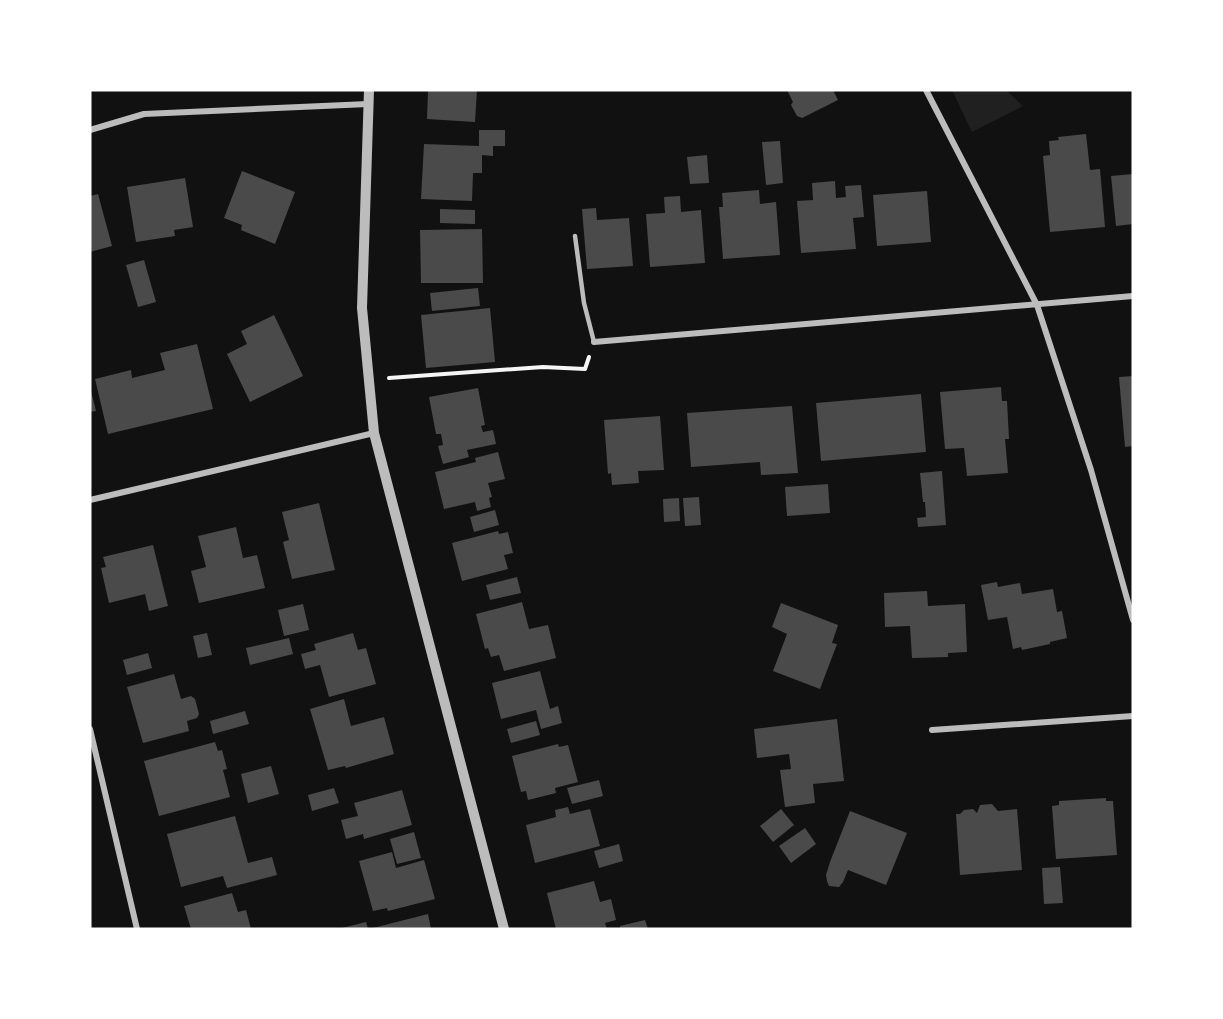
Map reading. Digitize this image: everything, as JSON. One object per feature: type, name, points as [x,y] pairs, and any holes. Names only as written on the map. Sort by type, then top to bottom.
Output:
[{"type":"street","points":[[369,90],[362,308],[374,433],[504,929]]},
{"type":"street","points":[[926,90],[1037,305],[1091,470],[1133,620]]},
{"type":"street","points":[[90,130],[144,114],[368,104]]},
{"type":"street","points":[[594,342],[1133,296]]},
{"type":"street","points":[[90,500],[374,433]]},
{"type":"street","points":[[932,730],[1133,716]]},
{"type":"street","points":[[90,729],[137,929]]},
{"type":"lane","points":[[575,236],[584,303],[594,342]]},
{"type":"path","points":[[369,380],[543,367],[585,369],[594,342]]},
{"type":"shaded area","points":[[952,90],[1006,90],[1023,106],[972,132]]},
{"type":"building","points":[[428,90],[477,90],[475,122],[427,119]]},
{"type":"building","points":[[787,90],[833,90],[838,100],[802,118],[797,116],[791,105],[793,102]]},
{"type":"building","points":[[479,130],[505,130],[505,146],[493,146],[493,156],[482,155],[482,173],[473,173],[472,201],[421,199],[424,144],[479,146]]},
{"type":"building","points":[[1086,134],[1090,170],[1100,169],[1105,227],[1050,232],[1043,156],[1050,155],[1049,141],[1059,140],[1058,137]]},
{"type":"building","points":[[780,141],[783,183],[766,185],[762,142]]},
{"type":"building","points":[[707,155],[709,183],[690,184],[687,157]]},
{"type":"building","points":[[242,171],[295,192],[275,244],[241,230],[242,225],[224,218]]},
{"type":"building","points":[[1133,174],[1133,224],[1116,226],[1111,176]]},
{"type":"building","points":[[185,178],[193,227],[174,230],[175,236],[136,242],[127,187]]},
{"type":"building","points":[[835,181],[836,198],[846,197],[845,186],[861,185],[864,217],[853,218],[856,249],[801,253],[797,201],[813,200],[812,183]]},
{"type":"building","points":[[759,190],[760,204],[776,202],[780,255],[723,259],[719,207],[723,207],[722,193]]},
{"type":"building","points":[[927,191],[931,242],[877,246],[873,195]]},
{"type":"building","points":[[98,194],[112,246],[90,252],[90,196]]},
{"type":"building","points":[[680,196],[681,212],[701,210],[705,263],[650,267],[646,214],[665,213],[664,197]]},
{"type":"building","points":[[596,208],[597,220],[629,218],[633,266],[587,269],[582,209]]},
{"type":"building","points":[[440,209],[475,210],[475,224],[440,223]]},
{"type":"building","points":[[482,229],[483,283],[421,283],[420,230]]},
{"type":"building","points":[[144,260],[156,302],[138,307],[126,265]]},
{"type":"building","points":[[478,288],[480,306],[432,311],[430,293]]},
{"type":"building","points":[[490,308],[495,362],[426,368],[421,315]]},
{"type":"building","points":[[274,315],[303,376],[250,402],[227,354],[247,344],[241,331]]},
{"type":"building","points":[[197,344],[213,409],[108,434],[95,379],[131,370],[132,378],[165,370],[160,353]]},
{"type":"building","points":[[1133,376],[1133,446],[1125,447],[1119,377]]},
{"type":"building","points":[[90,387],[96,411],[90,412]]},
{"type":"building","points":[[1001,387],[1002,401],[1007,401],[1009,439],[1005,439],[1008,473],[967,476],[964,448],[945,449],[940,392]]},
{"type":"building","points":[[478,388],[485,425],[481,426],[483,432],[493,430],[496,444],[467,450],[469,457],[443,464],[438,446],[443,445],[441,434],[436,434],[429,397]]},
{"type":"building","points":[[921,394],[926,452],[821,461],[816,403]]},
{"type":"building","points":[[792,406],[798,473],[761,475],[760,462],[691,467],[687,413]]},
{"type":"building","points":[[660,416],[664,470],[638,471],[639,483],[612,485],[611,473],[608,474],[604,420]]},
{"type":"building","points":[[498,452],[505,479],[488,483],[492,497],[489,498],[491,507],[477,511],[475,502],[444,509],[435,472],[476,462],[475,458]]},
{"type":"building","points":[[942,471],[946,525],[918,527],[917,518],[926,517],[920,473]]},
{"type":"building","points":[[828,484],[830,513],[787,516],[785,487]]},
{"type":"building","points":[[699,497],[701,525],[685,526],[683,498]]},
{"type":"building","points":[[679,498],[680,521],[664,522],[663,499]]},
{"type":"building","points":[[319,503],[335,570],[292,579],[283,542],[289,540],[282,512]]},
{"type":"building","points":[[495,510],[499,525],[474,532],[470,517]]},
{"type":"building","points":[[236,527],[243,558],[257,555],[265,588],[199,603],[191,571],[206,567],[198,536]]},
{"type":"building","points":[[498,531],[499,534],[508,532],[513,553],[504,555],[508,569],[462,581],[452,543]]},
{"type":"building","points":[[153,545],[168,606],[149,611],[145,594],[109,603],[101,568],[106,567],[103,557]]},
{"type":"building","points":[[517,577],[521,593],[490,600],[486,585]]},
{"type":"building","points":[[997,582],[998,587],[1020,583],[1022,594],[1053,589],[1057,612],[1062,611],[1067,638],[1022,650],[1021,647],[1013,649],[1007,617],[988,620],[981,585]]},
{"type":"building","points":[[927,591],[928,606],[965,604],[967,652],[948,653],[948,657],[912,658],[910,626],[885,627],[884,593]]},
{"type":"building","points":[[522,602],[529,629],[548,625],[556,658],[504,671],[499,655],[491,657],[488,648],[485,649],[476,614]]},
{"type":"building","points":[[781,603],[838,625],[832,643],[837,644],[820,689],[773,671],[787,634],[772,627]]},
{"type":"building","points":[[303,604],[309,630],[284,636],[278,610]]},
{"type":"building","points":[[207,633],[212,655],[198,658],[193,636]]},
{"type":"building","points":[[353,633],[358,650],[366,648],[376,684],[329,697],[320,665],[305,669],[301,654],[316,650],[314,644]]},
{"type":"building","points":[[289,638],[293,654],[250,665],[246,648]]},
{"type":"building","points":[[148,653],[152,668],[127,675],[123,660]]},
{"type":"building","points":[[540,671],[550,709],[558,706],[562,723],[541,729],[536,710],[501,719],[492,683]]},
{"type":"building","points":[[174,674],[181,699],[191,696],[195,699],[199,714],[197,718],[187,721],[189,731],[143,743],[127,687]]},
{"type":"building","points":[[344,699],[351,726],[384,717],[394,754],[346,768],[345,766],[328,770],[310,709]]},
{"type":"building","points":[[245,711],[249,724],[213,734],[210,721]]},
{"type":"building","points":[[837,719],[844,781],[813,784],[815,803],[785,807],[780,770],[791,769],[789,754],[757,758],[754,729]]},
{"type":"building","points":[[536,721],[540,735],[511,743],[507,729]]},
{"type":"building","points":[[215,742],[218,751],[222,750],[227,769],[223,770],[230,797],[159,816],[144,761]]},
{"type":"building","points":[[558,744],[559,747],[568,745],[578,782],[555,788],[556,793],[528,800],[526,791],[521,792],[512,756]]},
{"type":"building","points":[[271,766],[279,794],[248,803],[241,774]]},
{"type":"building","points":[[599,780],[603,796],[572,804],[567,788]]},
{"type":"building","points":[[334,788],[339,803],[312,811],[308,795]]},
{"type":"building","points":[[402,790],[412,825],[364,839],[363,834],[346,839],[341,820],[358,816],[354,803]]},
{"type":"building","points":[[1106,798],[1106,801],[1113,801],[1117,855],[1056,859],[1052,806],[1059,805],[1059,801]]},
{"type":"building","points":[[992,804],[998,811],[1017,809],[1022,870],[960,875],[956,814],[973,809],[977,813],[980,805]]},
{"type":"building","points":[[568,807],[570,814],[590,809],[600,846],[535,863],[526,825],[556,817],[555,810]]},
{"type":"building","points":[[781,809],[794,825],[773,842],[760,826]]},
{"type":"building","points":[[850,811],[907,833],[886,885],[848,870],[839,887],[829,886],[826,875]]},
{"type":"building","points":[[235,816],[248,863],[272,857],[277,875],[227,888],[223,876],[181,887],[167,834]]},
{"type":"building","points":[[805,828],[816,844],[791,863],[779,846]]},
{"type":"building","points":[[414,832],[421,858],[397,864],[390,839]]},
{"type":"building","points":[[619,844],[623,861],[599,868],[594,851]]},
{"type":"building","points":[[392,852],[396,868],[424,860],[435,899],[388,911],[387,908],[373,911],[359,861]]},
{"type":"building","points":[[1060,867],[1063,903],[1044,904],[1042,868]]},
{"type":"building","points":[[594,881],[600,902],[611,899],[616,920],[605,923],[607,929],[556,929],[547,893]]},
{"type":"building","points":[[232,893],[238,912],[246,910],[251,929],[191,929],[184,906]]},
{"type":"building","points":[[428,914],[431,929],[373,929],[373,928]]},
{"type":"building","points":[[645,920],[648,929],[620,929],[620,926]]},
{"type":"building","points":[[366,922],[368,929],[342,929],[342,928]]}]
